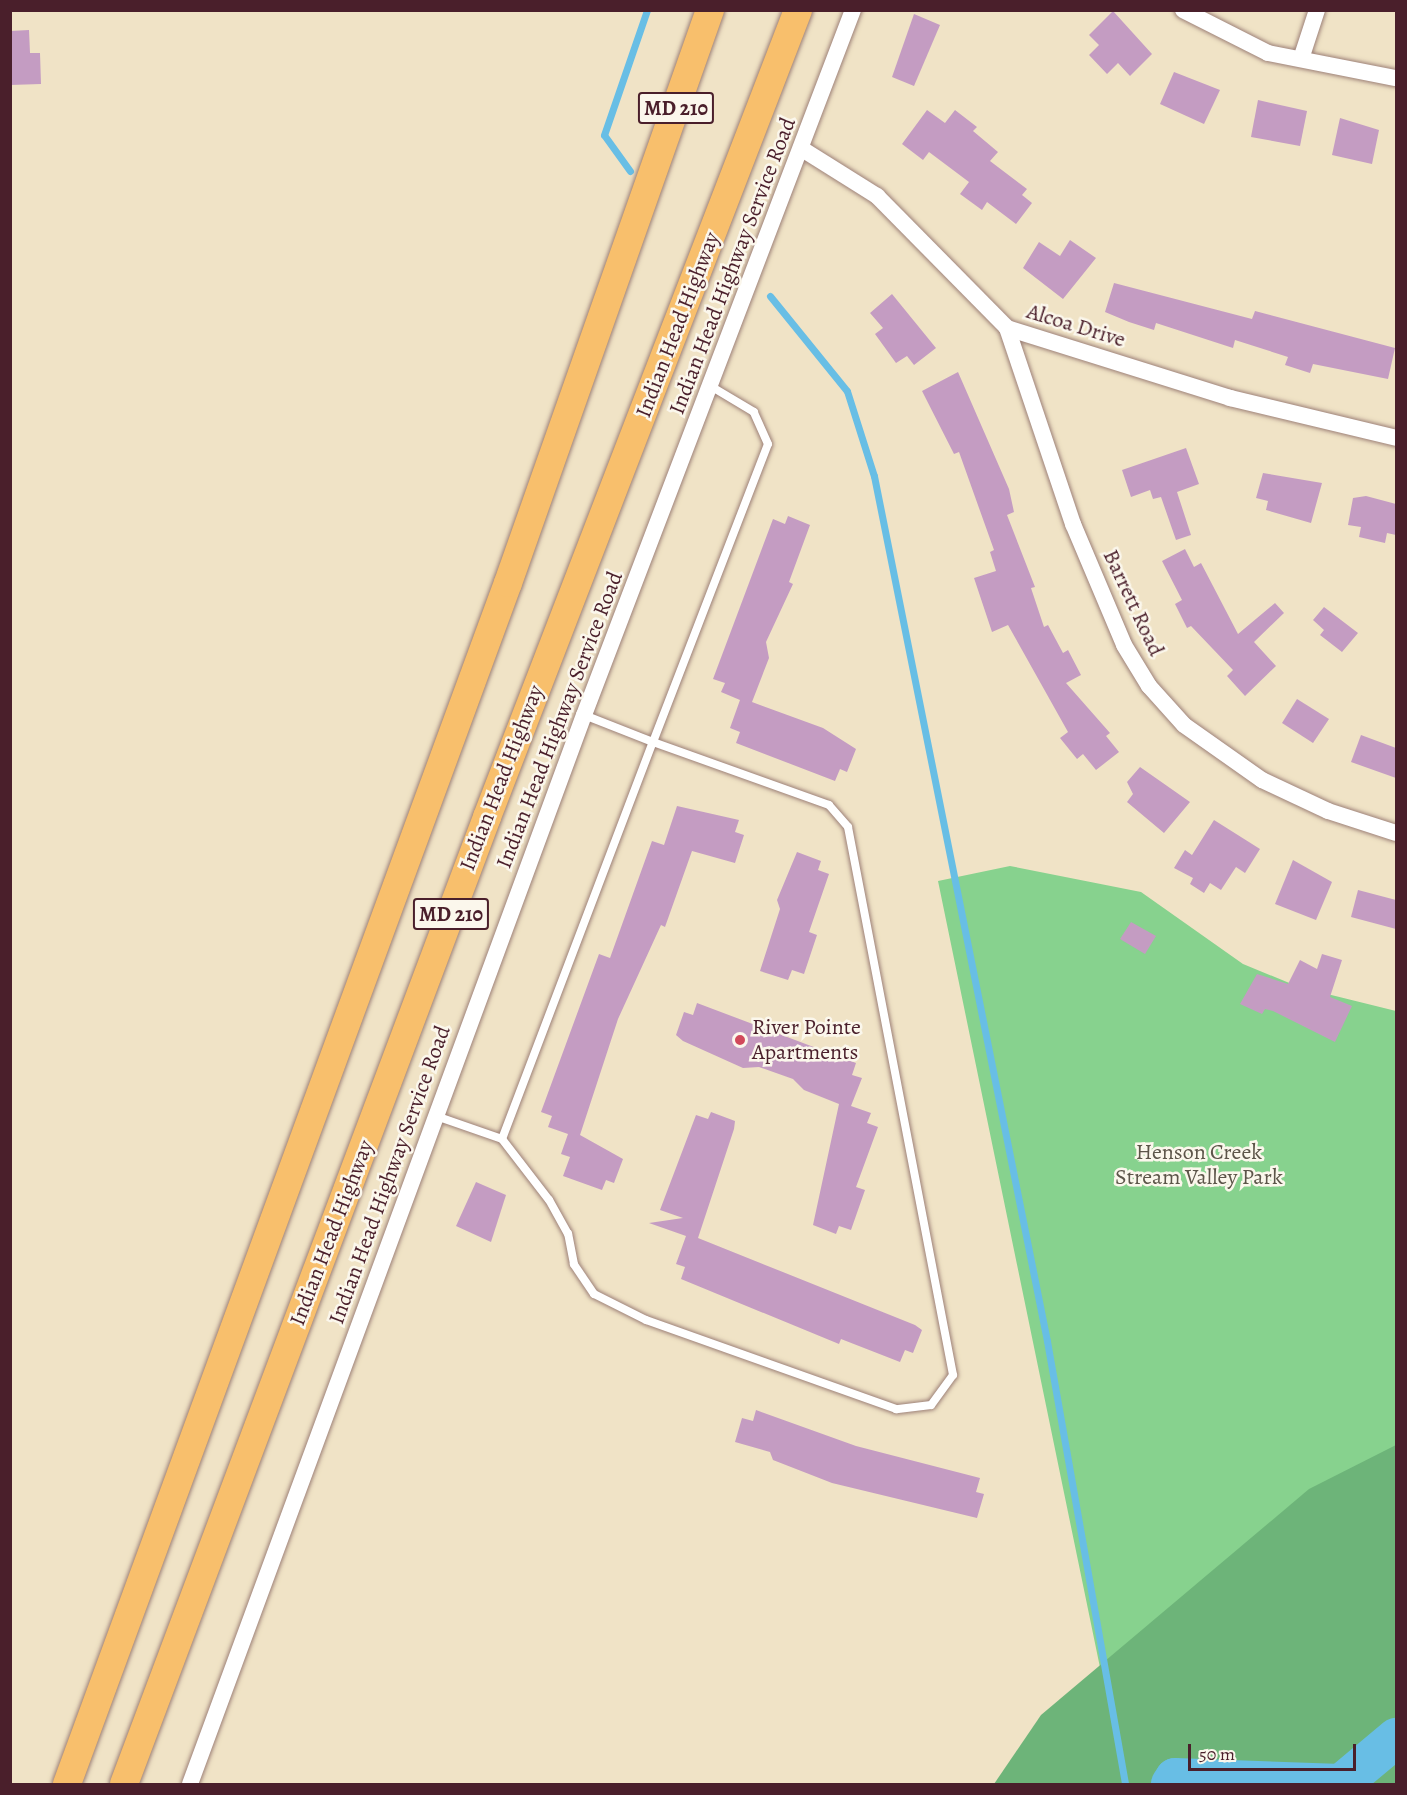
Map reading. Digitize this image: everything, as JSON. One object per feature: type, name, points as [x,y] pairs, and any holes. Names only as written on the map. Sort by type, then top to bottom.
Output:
[{"type":"highway","name":"MD 210","points":[[67,1785],[508,583],[710,10]]},
{"type":"highway","name":"Indian Head Highway","points":[[124,1785],[487,817],[797,10]]},
{"type":"street","name":"Indian Head Highway Service Road","points":[[190,1785],[584,715],[712,387],[853,10]]},
{"type":"street","points":[[1183,10],[1231,39],[1301,59],[1396,78]]},
{"type":"street","points":[[1301,59],[1317,10]]},
{"type":"street","name":"Alcoa Drive","points":[[802,149],[877,196],[1007,328],[1230,398],[1396,438]]},
{"type":"street","name":"Barrett Road","points":[[1007,328],[1073,524],[1124,645],[1149,686],[1184,724],[1262,780],[1328,811],[1396,833]]},
{"type":"lane","points":[[502,1139],[768,444],[754,412],[712,387]]},
{"type":"lane","points":[[436,1116],[502,1139],[549,1200],[568,1234],[574,1264],[594,1294],[646,1320],[896,1409],[932,1405],[953,1375],[848,827],[829,806],[584,715]]},
{"type":"green space","name":"Henson Creek Stream Valley Park","points":[[1010,866],[1141,892],[1243,964],[1299,987],[1396,1011],[1396,1784],[1124,1784],[938,881]]},
{"type":"green space","points":[[1396,1445],[1396,1784],[994,1784],[1041,1715],[1309,1489]]},
{"type":"building","points":[[1113,11],[1152,54],[1130,76],[1118,63],[1107,74],[1089,55],[1099,45],[1089,35]]},
{"type":"building","points":[[914,14],[940,25],[914,86],[892,77]]},
{"type":"building","points":[[29,30],[30,53],[40,53],[41,84],[10,85],[10,31]]},
{"type":"building","points":[[1174,72],[1220,90],[1204,124],[1160,104]]},
{"type":"building","points":[[1258,100],[1307,111],[1300,146],[1251,137]]},
{"type":"building","points":[[927,110],[945,123],[955,110],[977,127],[973,131],[998,152],[990,161],[1027,189],[1022,195],[1032,203],[1016,224],[987,202],[982,210],[960,194],[969,182],[929,152],[923,160],[902,144]]},
{"type":"building","points":[[1340,118],[1379,130],[1372,164],[1332,155]]},
{"type":"building","points":[[1070,240],[1096,258],[1063,299],[1023,268],[1039,242],[1060,256]]},
{"type":"building","points":[[1114,283],[1252,319],[1255,311],[1395,348],[1388,379],[1313,364],[1310,373],[1285,365],[1288,357],[1235,340],[1233,348],[1156,323],[1154,330],[1129,322],[1105,312]]},
{"type":"building","points":[[892,294],[936,348],[914,365],[907,356],[896,363],[875,334],[883,328],[870,313]]},
{"type":"building","points":[[958,372],[1009,489],[1014,512],[1007,515],[1035,587],[1031,588],[1044,627],[1048,625],[1063,653],[1068,650],[1081,675],[1066,683],[1110,733],[1106,736],[1119,752],[1096,770],[1083,754],[1077,759],[1060,738],[1068,732],[1008,625],[992,632],[974,578],[996,571],[990,552],[994,550],[959,452],[954,454],[922,391]]},
{"type":"building","points":[[1186,448],[1199,484],[1177,492],[1191,535],[1176,540],[1161,497],[1153,499],[1150,490],[1131,497],[1122,470]]},
{"type":"building","points":[[1263,473],[1322,483],[1311,523],[1266,510],[1268,501],[1256,498]]},
{"type":"building","points":[[1366,496],[1396,504],[1396,535],[1387,533],[1385,543],[1359,537],[1361,527],[1348,525],[1353,498]]},
{"type":"building","points":[[788,516],[810,525],[789,582],[793,584],[766,642],[769,658],[752,702],[823,728],[856,749],[847,772],[840,769],[835,781],[736,743],[740,732],[730,728],[740,700],[721,692],[725,683],[713,679],[773,519],[785,524]]},
{"type":"building","points":[[1185,549],[1194,567],[1201,563],[1238,634],[1275,603],[1284,613],[1254,642],[1276,666],[1245,696],[1227,676],[1233,670],[1191,626],[1187,628],[1175,604],[1182,600],[1162,561]]},
{"type":"building","points":[[1324,607],[1358,633],[1342,652],[1320,635],[1324,630],[1313,620]]},
{"type":"building","points":[[1297,699],[1329,719],[1313,743],[1282,723]]},
{"type":"building","points":[[1361,735],[1396,748],[1396,778],[1351,762]]},
{"type":"building","points":[[1140,767],[1190,802],[1164,833],[1127,802],[1133,794],[1127,782]]},
{"type":"building","points":[[677,806],[739,820],[735,832],[744,835],[735,863],[692,851],[665,927],[661,925],[618,1019],[580,1135],[623,1159],[614,1183],[606,1180],[602,1190],[563,1176],[570,1157],[561,1154],[568,1134],[548,1127],[552,1116],[541,1112],[599,954],[610,958],[652,841],[664,845]]},
{"type":"building","points":[[1214,820],[1260,849],[1245,873],[1236,867],[1221,890],[1210,883],[1204,893],[1190,884],[1193,878],[1174,868],[1185,850],[1192,855]]},
{"type":"building","points":[[797,852],[821,861],[818,870],[829,874],[809,932],[817,935],[804,974],[792,970],[788,980],[760,971],[780,909],[777,900]]},
{"type":"building","points":[[1293,860],[1332,882],[1316,920],[1275,904]]},
{"type":"building","points":[[1358,890],[1396,900],[1396,929],[1351,917]]},
{"type":"building","points":[[1131,922],[1156,936],[1145,954],[1120,939]]},
{"type":"building","points":[[1322,954],[1342,960],[1330,997],[1352,1006],[1335,1042],[1273,1011],[1265,1009],[1262,1014],[1240,1004],[1257,974],[1288,984],[1300,960],[1317,969]]},
{"type":"building","points":[[697,1003],[856,1063],[852,1075],[862,1078],[851,1106],[871,1113],[867,1123],[878,1127],[856,1187],[865,1190],[851,1230],[839,1226],[836,1234],[813,1225],[839,1104],[804,1090],[793,1079],[759,1067],[743,1068],[683,1041],[676,1035],[684,1012],[693,1015]]},
{"type":"building","points":[[711,1112],[735,1121],[698,1238],[915,1325],[922,1330],[913,1353],[905,1350],[900,1362],[841,1339],[839,1344],[681,1279],[685,1267],[676,1264],[686,1236],[649,1223],[683,1218],[660,1210],[696,1115],[708,1119]]},
{"type":"building","points":[[476,1182],[506,1195],[491,1242],[456,1226]]},
{"type":"building","points":[[756,1410],[856,1446],[980,1478],[976,1492],[984,1494],[977,1518],[832,1483],[773,1460],[770,1452],[735,1442],[742,1418],[753,1421]]},
{"type":"waterway","points":[[630,171],[604,135],[647,10]]},
{"type":"waterway","points":[[770,296],[847,391],[874,476],[1047,1341],[1125,1784]]},
{"type":"waterway","points":[[1171,1784],[1175,1778],[1341,1784],[1396,1738]]},
{"type":"place","name":"River Pointe Apartments","points":[[740,1040]]}]
